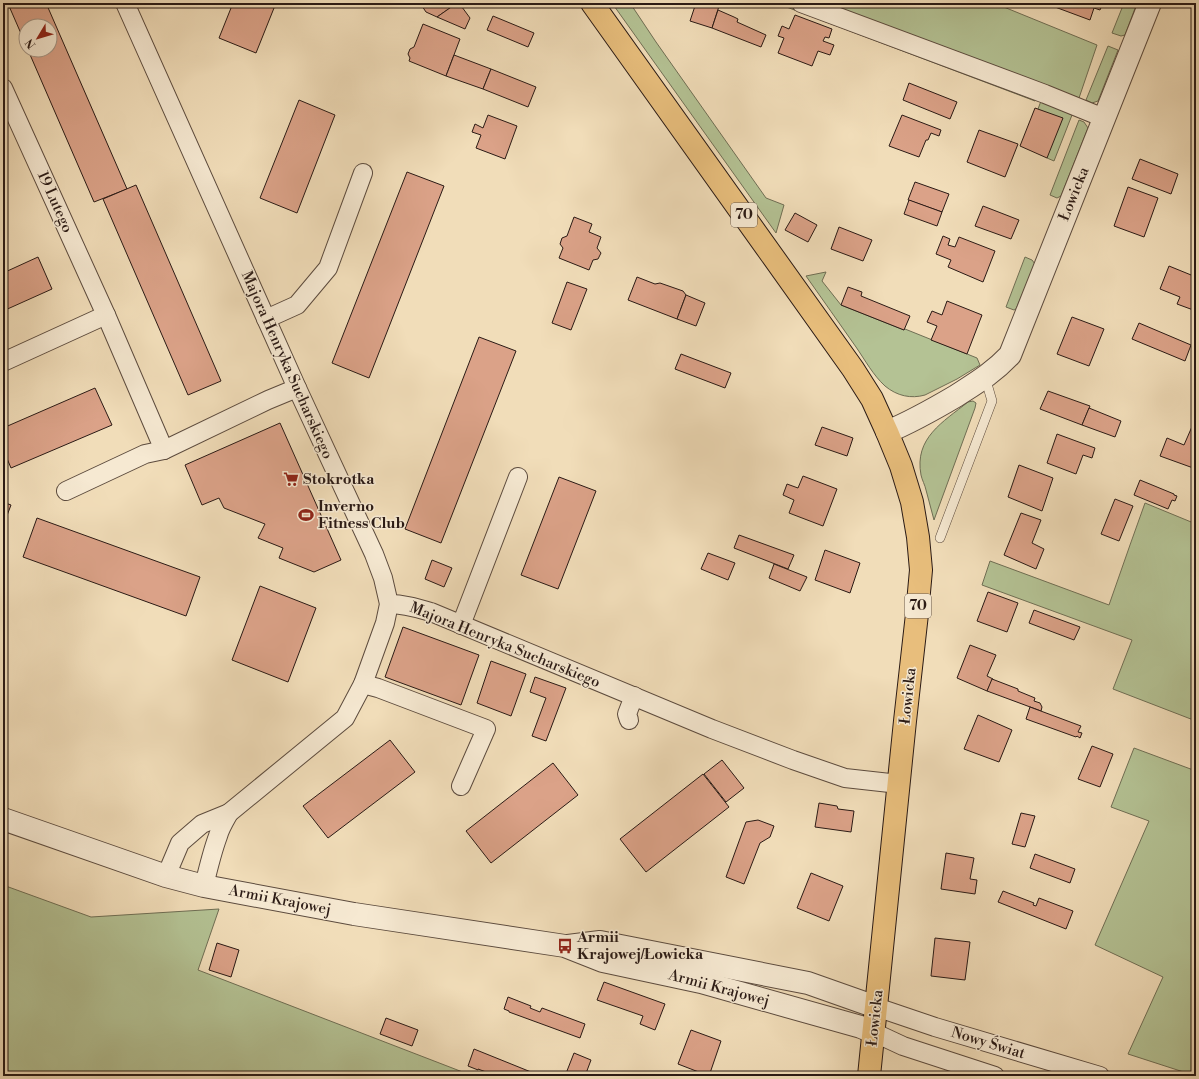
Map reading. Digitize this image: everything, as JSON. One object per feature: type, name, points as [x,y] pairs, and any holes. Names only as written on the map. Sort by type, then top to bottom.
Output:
[{"type":"main road","name":"70","points":[[592,3],[853,369],[872,399],[887,432]]},
{"type":"main road","name":"Łowicka","points":[[869,1076],[921,570],[918,537],[912,502],[901,466],[887,432]]},
{"type":"street","name":"Majora Henryka Sucharskiego","points":[[125,3],[297,388],[374,554],[383,578],[389,604],[400,604],[416,607],[431,612],[712,729],[793,760],[845,778],[899,784]]},
{"type":"street","points":[[801,3],[1045,94],[1104,118]]},
{"type":"street","name":"Łowicka","points":[[887,432],[905,425],[947,401],[985,377],[1010,355],[1150,3]]},
{"type":"street","name":"19 Lutego","points":[[3,88],[106,315],[164,450]]},
{"type":"street","points":[[266,319],[297,305],[328,268],[363,174]]},
{"type":"street","points":[[3,362],[106,315]]},
{"type":"street","points":[[66,491],[145,454],[164,450],[268,400],[297,388]]},
{"type":"street","points":[[461,625],[518,477]]},
{"type":"street","points":[[166,876],[180,843],[202,824],[229,813],[345,718],[363,684],[385,623],[389,604]]},
{"type":"street","points":[[363,684],[378,688],[486,729],[461,786]]},
{"type":"street","points":[[629,720],[627,714],[634,696]]},
{"type":"street","points":[[204,886],[218,835],[229,813]]},
{"type":"street","name":"Armii Krajowej","points":[[3,819],[166,876],[204,886],[354,914],[565,946],[604,961],[701,982],[861,1027],[873,1032]]},
{"type":"street","name":"Armii Krajowej","points":[[565,946],[600,942],[808,983],[876,1007]]},
{"type":"street","name":"Nowy Świat","points":[[876,1007],[935,1027],[1100,1076]]},
{"type":"street","name":"Nowy Świat","points":[[873,1032],[904,1046],[995,1076]]},
{"type":"lane","points":[[940,538],[992,401],[985,377]]},
{"type":"green space","points":[[612,3],[630,3],[766,198],[784,205],[776,233]]},
{"type":"green space","points":[[776,3],[791,3],[1036,99],[1035,101]]},
{"type":"green space","points":[[821,3],[994,3],[1097,45],[1079,98]]},
{"type":"green space","points":[[1124,3],[1137,3],[1125,35],[1121,36],[1112,33]]},
{"type":"green space","points":[[1108,46],[1118,50],[1098,101],[1092,103],[1086,100]]},
{"type":"green space","points":[[1041,101],[1072,115],[1054,161],[1047,158],[1038,109]]},
{"type":"green space","points":[[1079,120],[1084,122],[1088,128],[1061,196],[1057,198],[1050,195]]},
{"type":"green space","points":[[1025,257],[1032,260],[1035,264],[1016,309],[1014,310],[1006,307]]},
{"type":"green space","points":[[826,272],[822,281],[841,305],[977,358],[980,365],[957,379],[925,395],[909,397],[894,392],[885,386],[873,372],[806,276]]},
{"type":"green space","points":[[973,401],[976,403],[975,408],[934,520],[921,475],[920,462],[922,451],[932,432],[940,424],[968,402]]},
{"type":"green space","points":[[1145,503],[1196,524],[1196,721],[1113,689],[1132,640],[982,585],[990,561],[1109,605]]},
{"type":"green space","points":[[1134,748],[1196,771],[1196,1076],[1128,1054],[1163,977],[1095,945],[1149,821],[1111,807]]},
{"type":"green space","points":[[3,885],[91,917],[219,909],[198,970],[473,1076],[3,1076]]},
{"type":"building","points":[[17,3],[46,3],[53,18],[18,18],[18,27],[9,6]]},
{"type":"building","points":[[233,3],[276,3],[256,53],[219,38]]},
{"type":"building","points":[[420,3],[457,3],[437,17],[426,12]]},
{"type":"building","points":[[459,3],[470,18],[465,29],[437,17]]},
{"type":"building","points":[[696,3],[720,3],[712,28],[690,21]]},
{"type":"building","points":[[1056,3],[1103,3],[1100,10],[1094,8],[1090,20],[1055,7]]},
{"type":"building","points":[[718,10],[738,19],[737,22],[766,35],[761,47],[712,28]]},
{"type":"building","points":[[795,15],[832,29],[829,38],[825,37],[823,41],[834,45],[830,55],[818,51],[812,66],[778,53],[784,38],[778,36],[782,26],[789,29]]},
{"type":"building","points":[[493,16],[534,33],[528,47],[487,30]]},
{"type":"building","points":[[423,24],[460,39],[446,76],[409,61],[410,58],[408,54],[410,49],[414,47]]},
{"type":"building","points":[[58,31],[127,189],[94,202],[31,58],[58,58]]},
{"type":"building","points":[[454,55],[491,69],[483,89],[446,76]]},
{"type":"building","points":[[491,69],[536,87],[528,107],[483,89]]},
{"type":"building","points":[[909,83],[957,102],[950,119],[903,100]]},
{"type":"building","points":[[299,100],[335,115],[297,213],[260,198]]},
{"type":"building","points":[[1035,108],[1063,118],[1047,158],[1020,146]]},
{"type":"building","points":[[488,115],[517,126],[505,159],[476,148],[481,135],[472,132],[475,124],[483,128]]},
{"type":"building","points":[[902,115],[941,130],[939,136],[931,133],[928,140],[926,140],[919,157],[889,146]]},
{"type":"building","points":[[979,130],[1018,144],[1005,177],[967,162]]},
{"type":"building","points":[[1140,159],[1178,174],[1171,194],[1132,179]]},
{"type":"building","points":[[407,172],[444,186],[369,378],[332,363]]},
{"type":"building","points":[[915,182],[949,194],[942,212],[908,200]]},
{"type":"building","points":[[136,185],[221,381],[188,395],[103,199]]},
{"type":"building","points":[[1128,187],[1158,198],[1144,237],[1114,226]]},
{"type":"building","points":[[909,200],[942,212],[937,226],[904,214]]},
{"type":"building","points":[[983,206],[1019,220],[1011,239],[975,226]]},
{"type":"building","points":[[795,213],[817,225],[808,242],[785,230]]},
{"type":"building","points":[[574,217],[592,224],[589,232],[601,237],[597,248],[601,253],[598,259],[593,260],[589,270],[559,258],[563,248],[560,244],[562,238],[567,236]]},
{"type":"building","points":[[839,227],[872,240],[863,261],[831,249]]},
{"type":"building","points":[[943,236],[950,239],[948,245],[955,247],[959,237],[995,251],[983,282],[948,267],[951,260],[936,254]]},
{"type":"building","points":[[38,257],[52,289],[3,311],[3,273]]},
{"type":"building","points":[[1169,266],[1196,277],[1196,311],[1177,304],[1180,297],[1160,289]]},
{"type":"building","points":[[637,277],[655,284],[660,283],[683,291],[686,295],[677,319],[628,300]]},
{"type":"building","points":[[567,282],[587,289],[571,330],[552,323]]},
{"type":"building","points":[[848,287],[862,292],[861,296],[910,316],[904,330],[841,305]]},
{"type":"building","points":[[686,295],[705,303],[696,326],[677,319]]},
{"type":"building","points":[[947,301],[982,315],[967,354],[931,340],[937,326],[927,322],[932,311],[942,315]]},
{"type":"building","points":[[1072,317],[1104,329],[1089,366],[1057,354]]},
{"type":"building","points":[[1139,323],[1191,345],[1185,361],[1132,339]]},
{"type":"building","points":[[479,337],[516,351],[441,543],[405,529]]},
{"type":"building","points":[[681,354],[731,373],[725,388],[675,369]]},
{"type":"building","points":[[95,388],[112,425],[11,468],[3,449],[3,428]]},
{"type":"building","points":[[1048,391],[1090,406],[1082,425],[1040,409]]},
{"type":"building","points":[[1089,408],[1121,421],[1115,437],[1082,425]]},
{"type":"building","points":[[1194,422],[1196,423],[1196,469],[1160,456],[1167,438],[1184,445]]},
{"type":"building","points":[[280,423],[341,560],[314,572],[279,558],[283,548],[258,538],[265,524],[224,508],[219,498],[202,505],[185,465]]},
{"type":"building","points":[[822,427],[853,438],[847,456],[815,445]]},
{"type":"building","points":[[1057,434],[1095,448],[1092,458],[1083,455],[1076,474],[1047,463]]},
{"type":"building","points":[[1019,465],[1053,478],[1042,511],[1008,497]]},
{"type":"building","points":[[803,476],[837,489],[823,526],[789,513],[794,500],[783,495],[787,484],[798,488]]},
{"type":"building","points":[[559,477],[596,491],[558,589],[521,575]]},
{"type":"building","points":[[1140,480],[1174,494],[1177,496],[1175,501],[1172,500],[1168,509],[1134,495]]},
{"type":"building","points":[[1115,499],[1133,506],[1119,541],[1101,534]]},
{"type":"building","points":[[3,502],[11,505],[3,526]]},
{"type":"building","points":[[1021,513],[1041,520],[1032,543],[1044,549],[1036,569],[1004,555]]},
{"type":"building","points":[[37,518],[200,577],[186,616],[23,557]]},
{"type":"building","points":[[739,535],[794,555],[788,569],[734,548]]},
{"type":"building","points":[[825,550],[860,563],[850,593],[815,580]]},
{"type":"building","points":[[708,553],[735,563],[728,580],[701,569]]},
{"type":"building","points":[[432,560],[452,568],[444,587],[425,579]]},
{"type":"building","points":[[774,564],[807,577],[800,591],[769,578]]},
{"type":"building","points":[[260,586],[316,608],[288,682],[232,660]]},
{"type":"building","points":[[988,592],[1018,603],[1007,632],[977,621]]},
{"type":"building","points":[[1034,610],[1080,627],[1074,640],[1029,623]]},
{"type":"building","points":[[403,627],[479,655],[461,705],[385,677]]},
{"type":"building","points":[[970,645],[996,655],[987,676],[993,679],[987,691],[957,678]]},
{"type":"building","points":[[491,661],[526,674],[511,716],[477,703]]},
{"type":"building","points":[[535,677],[566,688],[546,741],[532,736],[546,698],[530,692]]},
{"type":"building","points":[[992,679],[1018,689],[1018,691],[1035,698],[1034,701],[1040,703],[1042,707],[1041,711],[987,691]]},
{"type":"building","points":[[1030,707],[1081,726],[1078,732],[1082,733],[1080,738],[1026,719]]},
{"type":"building","points":[[978,715],[1012,730],[999,762],[964,749]]},
{"type":"building","points":[[390,740],[415,772],[328,838],[303,806]]},
{"type":"building","points":[[1092,746],[1113,754],[1100,787],[1078,779]]},
{"type":"building","points":[[722,760],[744,788],[726,802],[704,774]]},
{"type":"building","points":[[553,763],[578,795],[491,863],[466,831]]},
{"type":"building","points":[[703,774],[729,807],[646,872],[620,839]]},
{"type":"building","points":[[819,803],[837,806],[838,809],[854,811],[851,832],[815,827]]},
{"type":"building","points":[[1021,813],[1035,816],[1025,847],[1012,844]]},
{"type":"building","points":[[758,820],[774,826],[770,837],[760,843],[744,884],[726,877],[746,822]]},
{"type":"building","points":[[946,853],[974,858],[970,879],[977,880],[975,894],[941,889]]},
{"type":"building","points":[[1035,854],[1075,869],[1070,883],[1030,868]]},
{"type":"building","points":[[811,873],[843,886],[829,921],[797,908]]},
{"type":"building","points":[[1003,891],[1034,903],[1033,905],[1036,906],[1039,898],[1073,911],[1066,929],[998,902]]},
{"type":"building","points":[[935,938],[970,942],[965,980],[931,976]]},
{"type":"building","points":[[217,943],[239,950],[231,977],[209,970]]},
{"type":"building","points":[[604,982],[665,1004],[655,1030],[640,1024],[643,1016],[597,1000]]},
{"type":"building","points":[[508,997],[531,1006],[530,1008],[540,1012],[542,1008],[585,1024],[580,1038],[509,1012],[504,1009]]},
{"type":"building","points":[[386,1018],[418,1030],[412,1046],[380,1034]]},
{"type":"building","points":[[691,1030],[721,1041],[709,1076],[678,1064]]},
{"type":"building","points":[[474,1049],[531,1072],[530,1076],[497,1076],[468,1066]]},
{"type":"building","points":[[574,1053],[591,1060],[585,1076],[565,1076]]},
{"type":"place","name":"Stokrotka","points":[[291,479]]},
{"type":"place","name":"Inverno Fitness Club","points":[[306,515]]},
{"type":"place","name":"Armii Krajowej/Łowicka","points":[[565,946]]}]
